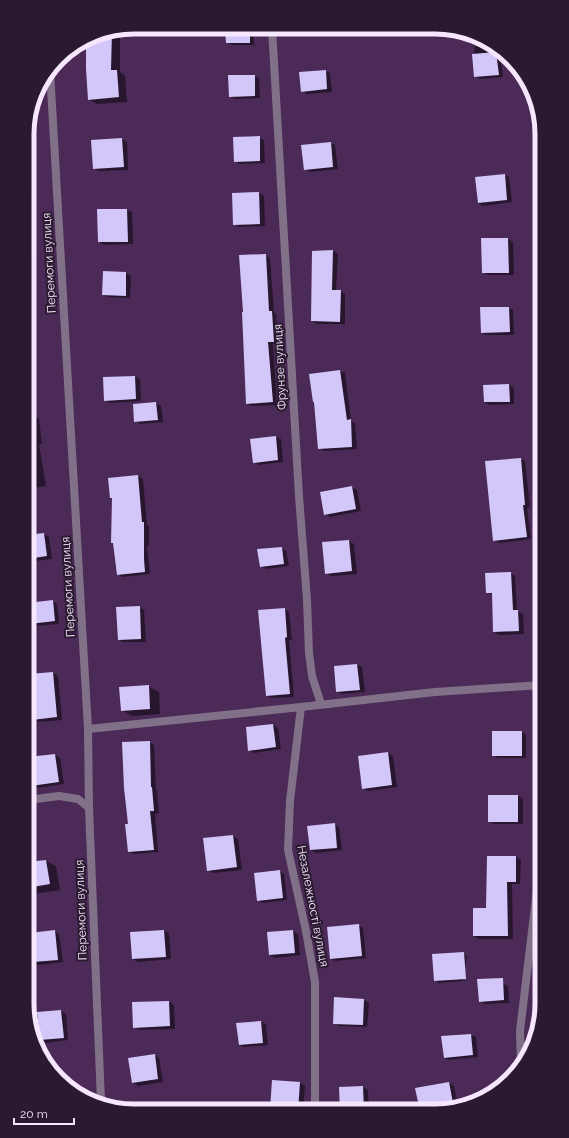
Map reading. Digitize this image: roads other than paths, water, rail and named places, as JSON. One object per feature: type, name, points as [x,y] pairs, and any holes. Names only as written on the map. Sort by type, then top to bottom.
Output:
[{"type":"street","name":"Фрунзе вулиця","points":[[272,34],[298,488],[307,600],[309,653],[312,676],[321,704]]},
{"type":"street","name":"Перемоги вулиця","points":[[50,80],[88,729],[89,808],[101,1098]]},
{"type":"street","points":[[88,729],[435,692],[535,685]]},
{"type":"street","name":"Незалежності вулиця","points":[[301,707],[290,801],[288,850],[306,931],[315,982],[315,1104]]},
{"type":"street","points":[[34,799],[59,796],[78,800],[89,808]]},
{"type":"street","points":[[521,1056],[520,1031],[535,906]]}]
